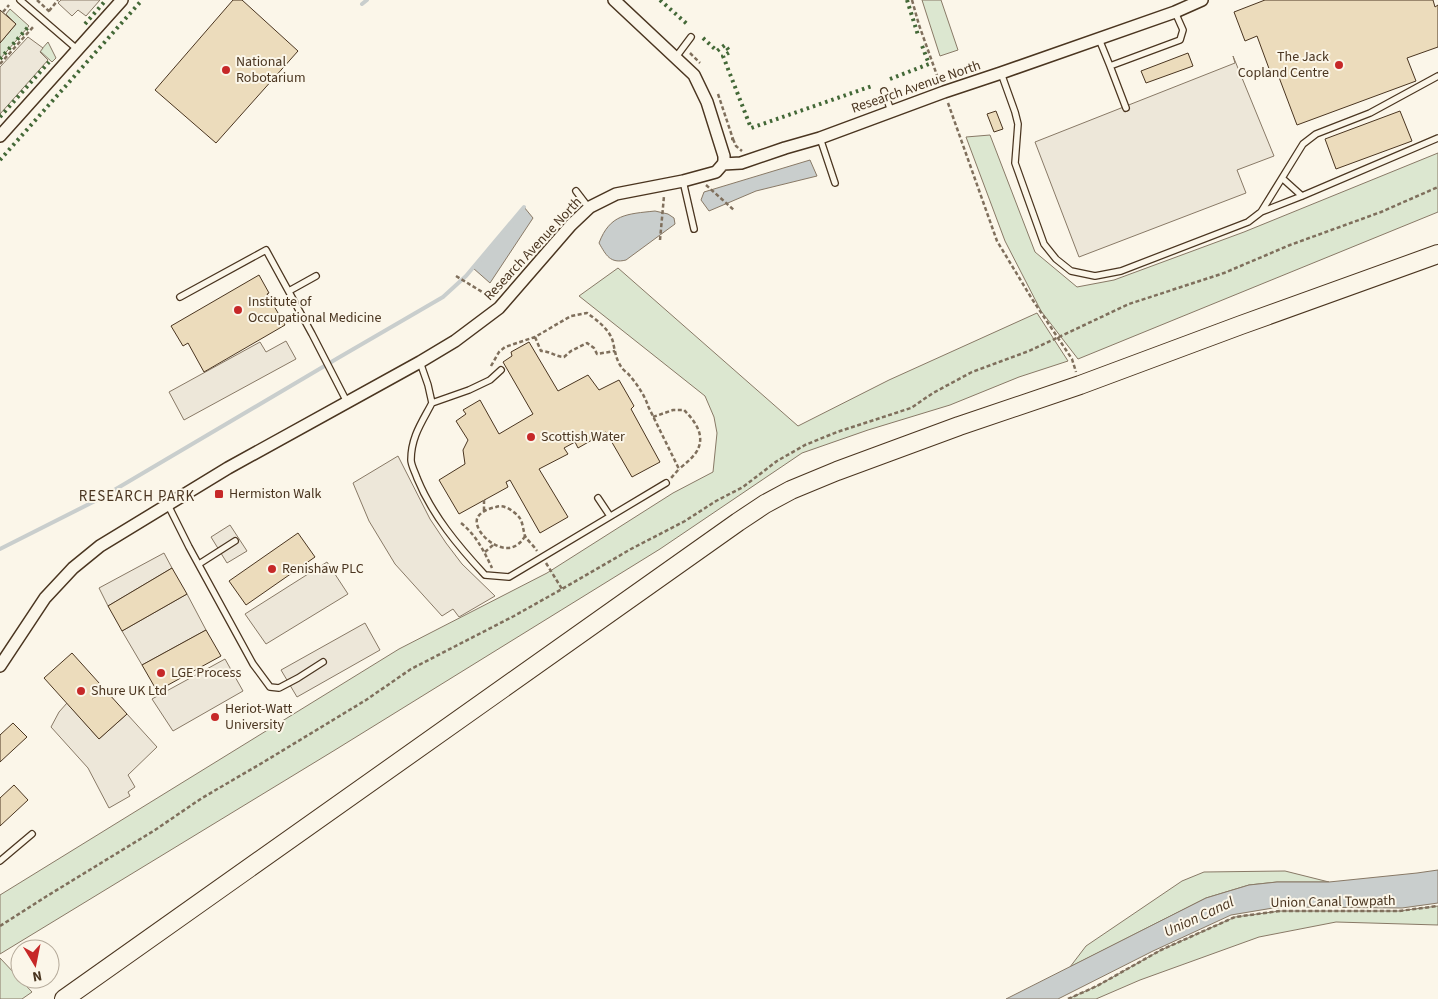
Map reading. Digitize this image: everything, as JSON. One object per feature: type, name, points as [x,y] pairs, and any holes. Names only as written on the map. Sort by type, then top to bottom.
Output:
[{"type":"main road","points":[[64,999],[765,504],[791,490],[837,470],[1080,385],[1438,254]]},
{"type":"street","points":[[0,136],[122,0]]},
{"type":"street","points":[[614,0],[694,76],[707,102],[724,156],[723,164]]},
{"type":"street","name":"Research Avenue North","points":[[0,666],[45,598],[73,568],[100,546],[228,468],[455,341],[499,308],[571,225],[589,208],[616,194],[683,181],[716,172],[723,164],[741,164],[820,138],[944,92],[1001,74],[1175,12],[1202,0]]},
{"type":"lane","points":[[20,0],[78,50]]},
{"type":"lane","points":[[1110,66],[1180,40],[1183,30],[1175,12]]},
{"type":"lane","points":[[676,57],[692,37]]},
{"type":"lane","points":[[1100,39],[1126,108]]},
{"type":"lane","points":[[1001,74],[1016,112],[1018,124],[1016,163],[1044,244],[1056,259],[1072,271],[1095,276],[1121,271],[1248,222],[1261,212],[1438,138]]},
{"type":"lane","points":[[1261,212],[1303,144],[1316,134],[1370,113],[1437,77],[1438,85]]},
{"type":"lane","points":[[884,91],[891,111]]},
{"type":"lane","points":[[820,138],[835,183]]},
{"type":"lane","points":[[1282,178],[1302,196]]},
{"type":"lane","points":[[683,181],[694,229]]},
{"type":"lane","points":[[576,191],[589,208]]},
{"type":"lane","points":[[180,297],[266,250],[347,402]]},
{"type":"lane","points":[[289,291],[316,276]]},
{"type":"lane","points":[[420,362],[432,403],[415,435],[411,462],[425,494],[452,538],[485,575],[509,576],[666,483]]},
{"type":"lane","points":[[432,403],[469,390],[490,380],[501,370]]},
{"type":"lane","points":[[598,498],[610,516]]},
{"type":"lane","points":[[168,505],[253,664],[270,687],[279,688],[323,662]]},
{"type":"lane","points":[[199,564],[235,541]]},
{"type":"lane","points":[[0,861],[32,834]]},
{"type":"path","points":[[37,0],[54,16]]},
{"type":"path","points":[[48,11],[58,0]]},
{"type":"path","points":[[912,0],[919,25],[997,241],[1072,360],[1080,385]]},
{"type":"path","points":[[3,12],[9,5]]},
{"type":"path","points":[[0,64],[33,27]]},
{"type":"path","points":[[709,188],[735,211]]},
{"type":"path","points":[[660,240],[663,206]]},
{"type":"path","points":[[456,276],[492,298]]},
{"type":"path","points":[[490,380],[487,377],[492,363],[499,352],[505,347],[535,337],[571,316],[587,314],[602,325],[613,340],[622,368],[631,376],[646,400],[679,470]]},
{"type":"path","points":[[535,337],[542,351],[558,357],[564,357],[587,343],[598,354],[615,351]]},
{"type":"path","points":[[653,418],[673,410],[684,410],[693,420],[701,436],[698,450],[666,483]]},
{"type":"path","points":[[484,500],[484,512]]},
{"type":"path","points":[[499,506],[506,507],[520,518],[525,536],[521,544],[514,548],[504,548],[494,545],[486,539],[478,525],[477,519],[484,512],[499,506]]},
{"type":"path","points":[[461,523],[470,530],[496,576]]},
{"type":"path","points":[[470,530],[478,525]]},
{"type":"path","points":[[484,552],[494,545]]},
{"type":"path","name":"Union Canal Towpath","points":[[1068,999],[1097,986],[1161,950],[1235,917],[1280,911],[1399,911],[1438,906]]},
{"type":"green space","points":[[922,0],[941,0],[958,50],[940,56]]},
{"type":"green space","points":[[10,9],[29,26],[0,59],[0,43],[16,24],[6,14]]},
{"type":"green space","points":[[48,42],[56,58],[52,62],[40,51]]},
{"type":"green space","points":[[990,135],[1035,252],[1077,287],[1114,280],[1244,232],[1438,153],[1438,212],[1078,359],[1041,311],[1005,241],[966,137]]},
{"type":"green space","points":[[618,268],[798,426],[889,380],[1037,313],[1068,361],[1019,377],[950,405],[868,430],[802,453],[660,549],[335,750],[25,939],[10,939],[10,948],[0,954],[0,895],[399,649],[547,573],[673,493],[713,472],[717,433],[714,417],[705,396],[579,296]]},
{"type":"green space","points":[[1285,871],[1329,882],[1277,882],[1249,885],[1206,898],[1070,967],[1086,946],[1182,881],[1204,872]]},
{"type":"green space","points":[[1438,906],[1438,925],[1336,922],[1259,937],[1140,980],[1096,999],[1068,999],[1097,986],[1161,950],[1235,917],[1280,911],[1399,911]]},
{"type":"green space","points":[[0,958],[10,969],[10,989],[29,989],[32,992],[22,999],[0,999]]},
{"type":"shaded area","points":[[61,0],[100,0],[86,16],[78,10],[72,16],[58,3]]},
{"type":"shaded area","points":[[28,37],[43,48],[40,52],[48,60],[0,114],[0,67]]},
{"type":"shaded area","points":[[1233,56],[1274,156],[1237,170],[1246,193],[1079,257],[1035,142],[1235,63]]},
{"type":"shaded area","points":[[286,341],[296,359],[184,420],[169,392],[260,342],[266,352]]},
{"type":"shaded area","points":[[398,456],[430,519],[446,543],[462,564],[495,596],[459,617],[453,609],[442,616],[395,564],[369,521],[353,483]]},
{"type":"shaded area","points":[[230,525],[247,551],[227,563],[211,537]]},
{"type":"shaded area","points":[[164,553],[172,568],[108,606],[99,588]]},
{"type":"shaded area","points":[[327,562],[348,594],[266,644],[245,614]]},
{"type":"shaded area","points":[[187,594],[206,630],[142,665],[122,631]]},
{"type":"shaded area","points":[[365,623],[380,650],[297,697],[281,670]]},
{"type":"shaded area","points":[[225,659],[243,691],[173,731],[152,699]]},
{"type":"shaded area","points":[[67,703],[99,739],[127,714],[157,747],[128,775],[135,787],[128,792],[130,796],[109,808],[88,768],[51,727],[59,712]]},
{"type":"water","points":[[810,160],[817,176],[756,191],[709,211],[701,200],[704,192]]},
{"type":"water","points":[[524,207],[533,218],[490,283],[473,268]]},
{"type":"water","points":[[655,211],[668,214],[674,218],[675,224],[626,260],[612,260],[606,255],[599,243],[608,226],[621,217]]},
{"type":"water","name":"Union Canal","points":[[1438,870],[1438,903],[1402,908],[1273,908],[1231,915],[1153,951],[1058,999],[1006,999],[1206,898],[1249,885],[1277,882],[1329,882]]},
{"type":"building","name":"National Robotarium","points":[[233,0],[242,0],[298,51],[216,143],[155,90]]},
{"type":"building","name":"The Jack Copland Centre","points":[[1265,0],[1433,0],[1435,7],[1438,5],[1438,47],[1407,58],[1416,81],[1297,125],[1277,72],[1271,74],[1257,36],[1245,41],[1234,12]]},
{"type":"building","points":[[0,10],[16,24],[0,43]]},
{"type":"building","points":[[1188,53],[1193,66],[1146,83],[1141,71]]},
{"type":"building","points":[[996,111],[1003,129],[994,132],[987,114]]},
{"type":"building","points":[[1400,111],[1412,141],[1336,169],[1325,139]]},
{"type":"building","name":"Institute of Occupational Medicine","points":[[259,275],[269,293],[267,294],[285,325],[204,372],[188,343],[183,346],[171,326]]},
{"type":"building","name":"Scottish Water","points":[[529,342],[558,391],[588,375],[599,390],[619,380],[634,406],[631,409],[660,462],[632,477],[606,432],[578,448],[575,442],[564,448],[568,454],[539,469],[568,517],[540,533],[510,480],[506,482],[508,487],[459,514],[439,480],[465,464],[463,450],[468,440],[456,421],[466,414],[463,410],[480,400],[499,434],[533,414],[503,362],[512,356],[511,352]]},
{"type":"building","name":"Renishaw PLC","points":[[298,533],[315,557],[246,605],[229,581]]},
{"type":"building","points":[[172,568],[187,594],[122,631],[108,606]]},
{"type":"building","points":[[206,630],[221,656],[157,691],[142,665]]},
{"type":"building","name":"Shure UK Ltd","points":[[72,653],[127,714],[99,739],[44,678]]},
{"type":"building","points":[[13,723],[27,737],[0,762],[0,735]]},
{"type":"building","points":[[14,785],[28,800],[0,826],[0,798]]},
{"type":"waterway","points":[[362,4],[367,0]]},
{"type":"waterway","points":[[0,549],[99,499],[443,297],[466,276],[524,207]]},
{"type":"hedge","points":[[85,24],[106,0]]},
{"type":"hedge","points":[[0,160],[142,0]]},
{"type":"hedge","points":[[660,0],[687,24]]},
{"type":"hedge","points":[[907,0],[918,35]]},
{"type":"hedge","points":[[0,59],[29,26]]},
{"type":"hedge","points":[[703,38],[717,51],[725,45],[730,52],[723,56],[751,128],[872,86]]},
{"type":"hedge","points":[[890,79],[929,64],[921,43]]},
{"type":"hedge","points":[[0,117],[49,62]]},
{"type":"place","name":"The Jack Copland Centre","points":[[1339,65]]},
{"type":"place","name":"National Robotarium","points":[[226,70]]},
{"type":"place","name":"Institute of Occupational Medicine","points":[[238,310]]},
{"type":"place","name":"Scottish Water","points":[[531,437]]},
{"type":"place","name":"Hermiston Walk","points":[[219,494]]},
{"type":"place","name":"Renishaw PLC","points":[[272,569]]},
{"type":"place","name":"LGE Process","points":[[161,673]]},
{"type":"place","name":"Shure UK Ltd","points":[[81,691]]},
{"type":"place","name":"Heriot-Watt University","points":[[215,717]]},
{"type":"district","name":"RESEARCH PARK","points":[[137,496]]}]
